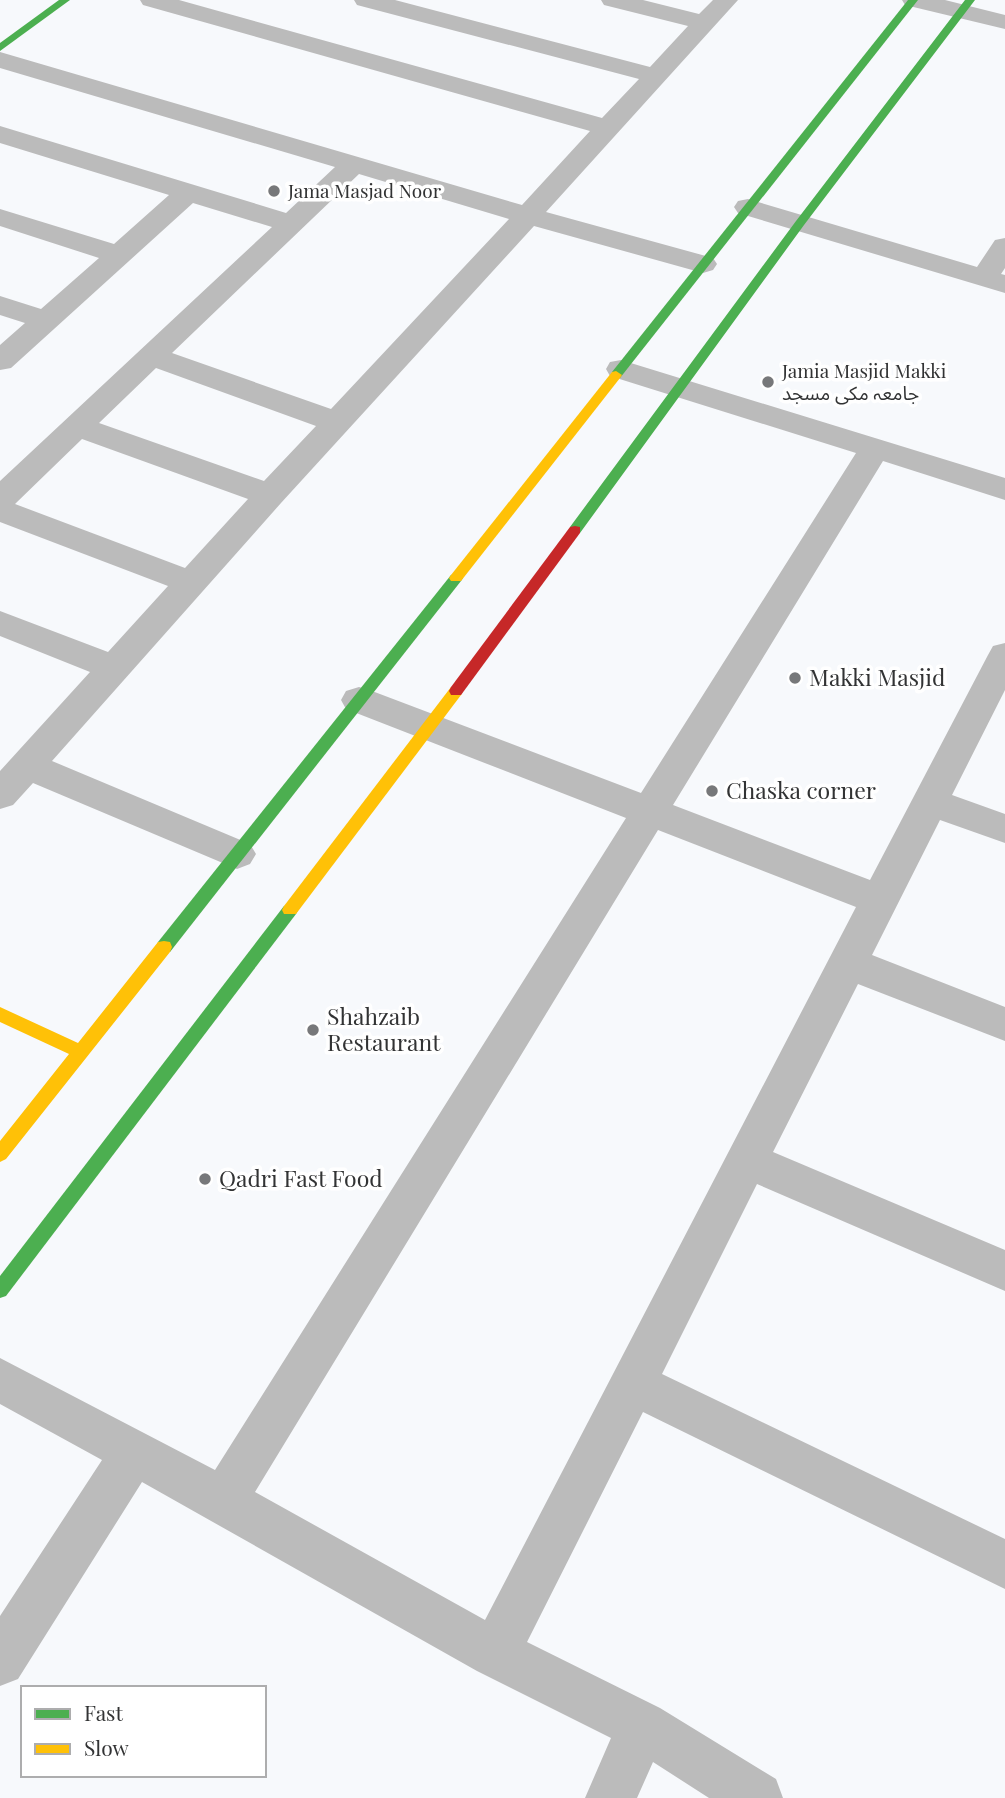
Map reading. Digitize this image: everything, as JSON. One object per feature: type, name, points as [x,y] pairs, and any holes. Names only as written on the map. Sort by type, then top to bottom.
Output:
[{"type":"street","points":[[0,48],[65,0]]},
{"type":"street","points":[[152,0],[607,128]]},
{"type":"street","points":[[366,0],[656,76]]},
{"type":"street","points":[[387,66],[461,0]]},
{"type":"street","points":[[613,0],[705,23]]},
{"type":"street","points":[[237,853],[11,777],[726,0]]},
{"type":"street","points":[[0,1154],[914,0],[966,6],[1005,22]]},
{"type":"street","points":[[0,1290],[430,726],[800,223],[966,6]]},
{"type":"street","points":[[0,60],[526,215],[703,264]]},
{"type":"street","points":[[0,160],[12,137],[291,224]]},
{"type":"street","points":[[0,499],[354,164]]},
{"type":"street","points":[[0,361],[189,192]]},
{"type":"street","points":[[748,207],[995,280],[1005,246]]},
{"type":"street","points":[[0,217],[119,255]]},
{"type":"street","points":[[0,305],[46,320]]},
{"type":"street","points":[[150,356],[337,422]]},
{"type":"street","points":[[621,369],[1005,489]]},
{"type":"street","points":[[77,426],[270,495]]},
{"type":"street","points":[[223,1500],[875,448]]},
{"type":"street","points":[[0,510],[190,582]]},
{"type":"street","points":[[0,623],[114,668]]},
{"type":"street","points":[[495,1653],[1005,656]]},
{"type":"street","points":[[359,700],[880,900]]},
{"type":"street","points":[[930,802],[1005,829]]},
{"type":"street","points":[[848,963],[1005,1024]]},
{"type":"street","points":[[0,1014],[80,1052]]},
{"type":"street","points":[[747,1160],[1005,1270]]},
{"type":"street","points":[[0,1380],[223,1500],[495,1653],[642,1726],[757,1798]]},
{"type":"street","points":[[632,1383],[1005,1565]]},
{"type":"street","points":[[0,1661],[134,1452]]},
{"type":"street","points":[[611,1798],[642,1726]]},
{"type":"traffic: fast","points":[[0,48],[65,0]]},
{"type":"traffic: fast","points":[[616,375],[913,0]]},
{"type":"traffic: fast","points":[[575,530],[800,223],[970,0]]},
{"type":"traffic: fast","points":[[164,947],[456,578]]},
{"type":"traffic: fast","points":[[0,1290],[290,910]]},
{"type":"traffic: slow","points":[[456,578],[616,375]]},
{"type":"traffic: slow","points":[[290,910],[456,691]]},
{"type":"traffic: slow","points":[[0,1154],[164,947]]},
{"type":"traffic: slow","points":[[0,1014],[81,1052]]},
{"type":"traffic: jam","points":[[456,691],[575,530]]},
{"type":"place","name":"Jama Masjad Noor","points":[[274,191]]},
{"type":"place","name":"Jamia Masjid Makki جامعہ مکی مسجد","points":[[768,382]]},
{"type":"place","name":"Makki Masjid","points":[[795,678]]},
{"type":"place","name":"Chaska corner","points":[[712,791]]},
{"type":"place","name":"Shahzaib Restaurant","points":[[313,1030]]},
{"type":"place","name":"Qadri Fast Food","points":[[205,1179]]}]
